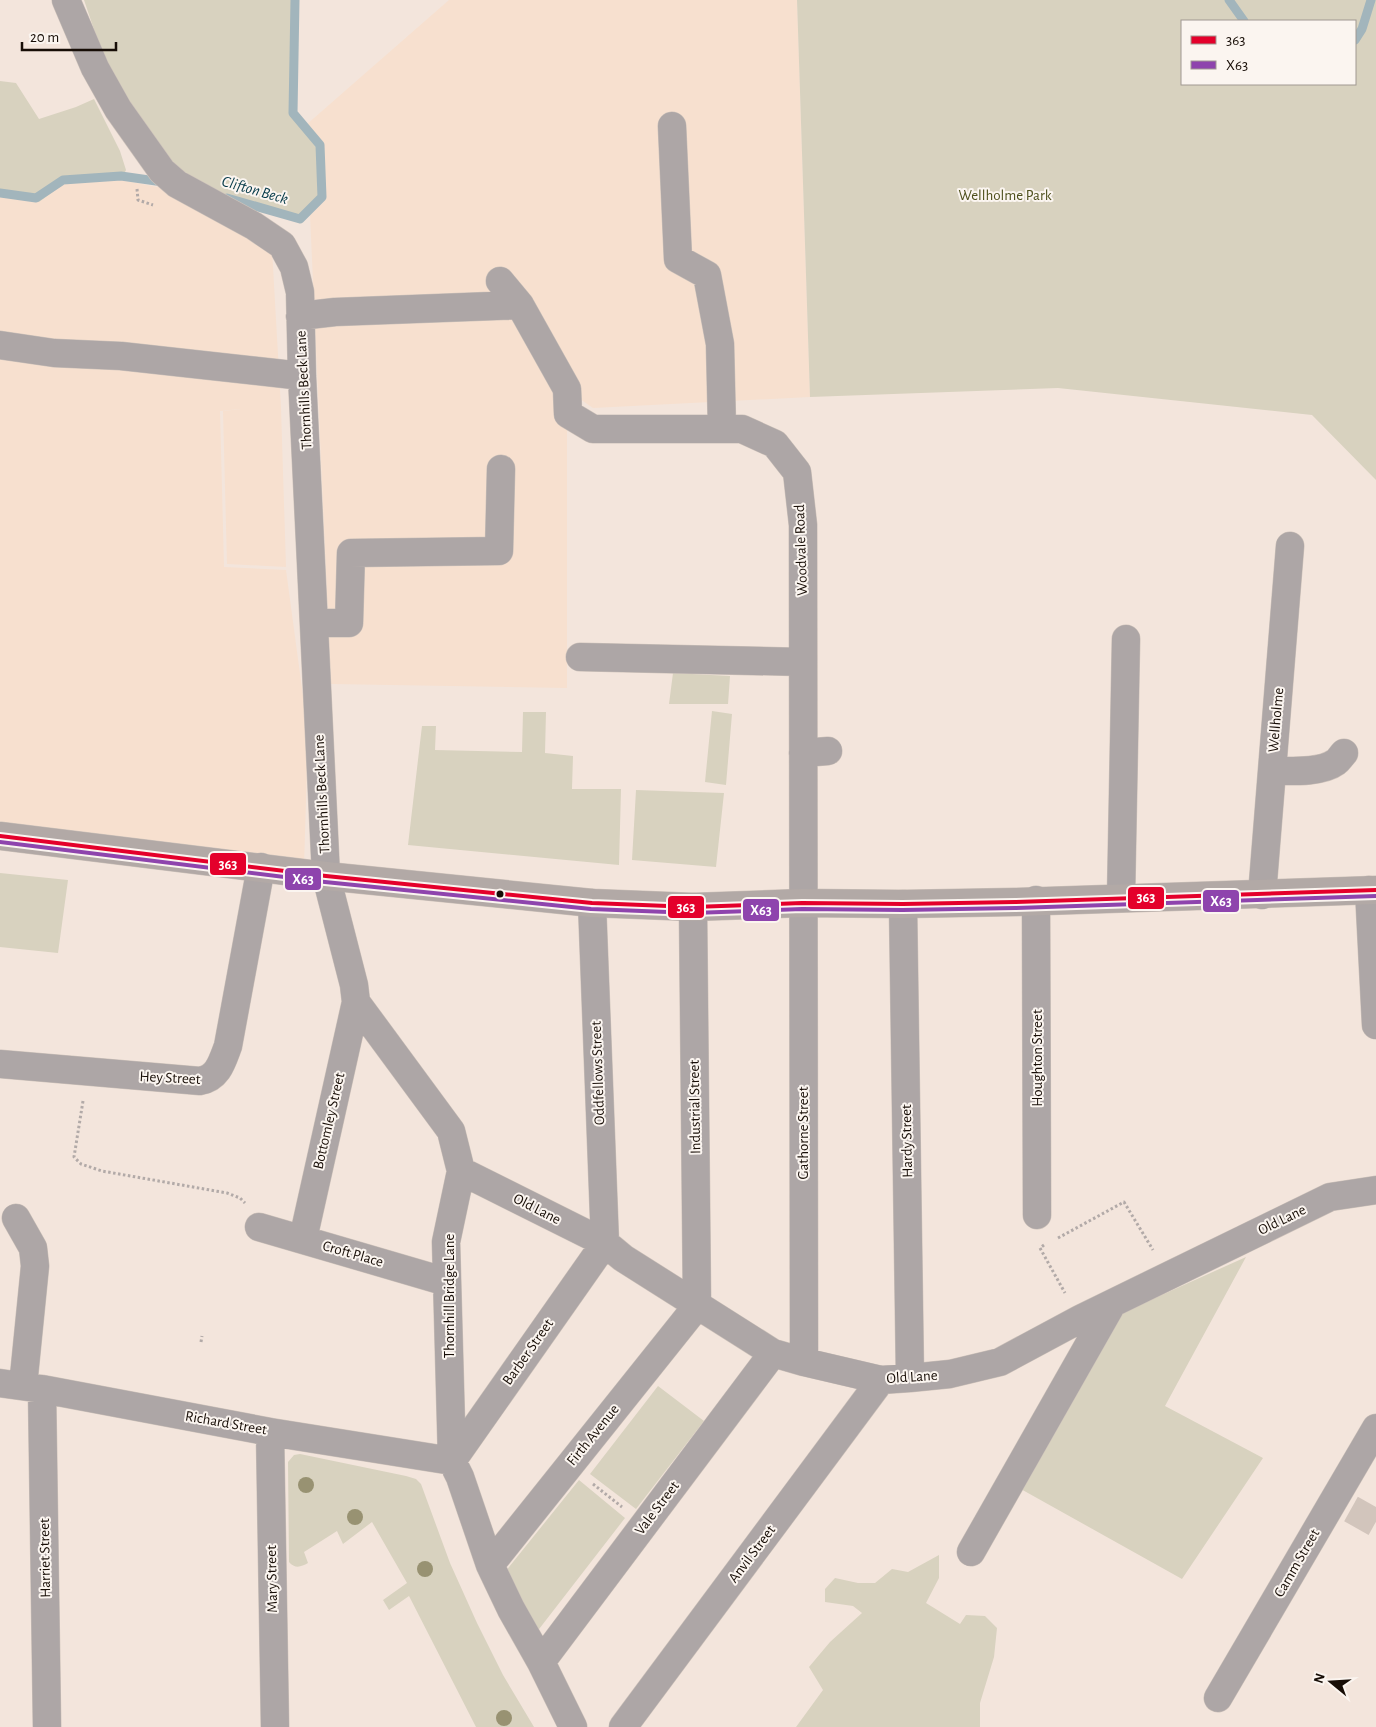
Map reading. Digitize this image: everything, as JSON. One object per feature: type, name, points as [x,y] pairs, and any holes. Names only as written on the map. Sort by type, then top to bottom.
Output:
[{"type":"main road","points":[[0,836],[326,876],[592,903],[694,907],[802,903],[903,904],[1262,895],[1372,890]]},
{"type":"street","name":"Thornhills Beck Lane","points":[[66,0],[94,68],[118,109],[162,171],[178,184],[254,226],[282,244],[294,267],[300,292],[302,376],[326,876]]},
{"type":"street","points":[[672,126],[678,260],[707,274],[720,344],[722,429]]},
{"type":"street","points":[[500,281],[520,305]]},
{"type":"street","points":[[300,316],[335,312],[520,305]]},
{"type":"street","name":"Woodvale Road","points":[[520,305],[567,390],[568,414],[591,438],[742,429],[775,444],[797,472],[803,525],[803,662],[815,752],[802,903]]},
{"type":"street","points":[[0,345],[54,353],[121,356],[302,376]]},
{"type":"street","points":[[314,622],[350,622],[351,553],[499,551],[501,469]]},
{"type":"street","name":"Wellholme","points":[[1262,895],[1290,546]]},
{"type":"street","points":[[1121,898],[1126,639]]},
{"type":"street","points":[[580,657],[803,662]]},
{"type":"street","points":[[1272,771],[1324,768],[1335,762],[1344,753]]},
{"type":"street","name":"Hey Street","points":[[0,1064],[86,1072],[202,1092],[208,1080],[214,1076],[222,1063],[228,1046],[261,867]]},
{"type":"street","name":"Thornhill Bridge Lane","points":[[326,876],[354,985],[356,1002],[452,1131],[461,1171],[446,1242],[452,1461],[460,1477],[490,1565],[511,1609],[541,1662],[572,1727]]},
{"type":"street","points":[[1372,890],[1376,1025]]},
{"type":"street","name":"Houghton Street","points":[[1036,900],[1037,1215]]},
{"type":"street","name":"Oddfellows Street","points":[[592,903],[605,1243]]},
{"type":"street","name":"Gathorne Street","points":[[802,903],[804,1362]]},
{"type":"street","name":"Hardy Street","points":[[903,904],[910,1378]]},
{"type":"street","name":"Industrial Street","points":[[694,907],[697,1306]]},
{"type":"street","name":"Bottomley Street","points":[[303,1239],[356,1002]]},
{"type":"street","name":"Old Lane","points":[[461,1171],[605,1243],[623,1258],[774,1353],[881,1380],[950,1374],[1000,1362],[1080,1319],[1169,1276],[1324,1211],[1330,1197],[1376,1190]]},
{"type":"street","name":"Harriet Street","points":[[16,1218],[33,1248],[35,1266],[22,1386],[47,1727]]},
{"type":"street","name":"Croft Place","points":[[258,1227],[447,1282]]},
{"type":"street","name":"Barber Street","points":[[452,1461],[605,1243]]},
{"type":"street","points":[[972,1552],[1112,1304]]},
{"type":"street","name":"Firth Avenue","points":[[490,1565],[697,1306]]},
{"type":"street","name":"Vale Street","points":[[541,1662],[774,1353]]},
{"type":"street","name":"Anvil Street","points":[[623,1727],[881,1380]]},
{"type":"street","name":"Richard Street","points":[[22,1386],[270,1432],[452,1461]]},
{"type":"street","name":"Mary Street","points":[[270,1432],[274,1727]]},
{"type":"street","name":"Camm Street","points":[[1218,1698],[1342,1504],[1372,1445]]},
{"type":"path","points":[[86,1072],[74,1157],[80,1164],[102,1171],[240,1198],[249,1208],[258,1227]]},
{"type":"path","points":[[1057,1238],[1124,1202],[1169,1276]]},
{"type":"path","points":[[1048,1243],[1040,1248],[1080,1319]]},
{"type":"path","points":[[201,1342],[202,1336]]},
{"type":"path","points":[[570,1465],[644,1524]]},
{"type":"shaded area","points":[[449,0],[797,0],[810,397],[593,408],[567,390],[567,688],[331,684],[306,125]]},
{"type":"shaded area","points":[[121,180],[173,190],[272,249],[281,408],[286,567],[227,564],[223,411],[241,409],[220,411],[224,567],[286,570],[308,733],[304,867],[0,831],[0,197],[39,202],[65,183]]},
{"type":"green space","points":[[84,0],[296,0],[293,113],[320,145],[322,197],[300,219],[198,190],[162,158],[104,59]]},
{"type":"green space","name":"Wellholme Park","points":[[797,0],[1376,0],[1376,480],[1312,415],[1058,388],[810,397]]},
{"type":"green space","points":[[0,81],[16,83],[39,119],[94,99],[120,151],[126,170],[121,180],[65,183],[39,202],[0,195]]},
{"type":"green space","points":[[673,673],[730,676],[728,704],[669,704]]},
{"type":"green space","points":[[712,711],[732,714],[726,785],[705,782]]},
{"type":"green space","points":[[523,712],[546,712],[545,753],[573,756],[572,789],[621,789],[619,865],[408,845],[422,726],[436,726],[435,750],[522,752]]},
{"type":"green space","points":[[636,790],[724,793],[716,867],[632,860]]},
{"type":"green space","points":[[0,873],[68,880],[58,953],[0,947]]},
{"type":"green space","points":[[1246,1257],[1165,1406],[1263,1458],[1182,1579],[1019,1488],[1115,1316]]},
{"type":"green space","points":[[658,1386],[704,1421],[636,1509],[590,1474]]},
{"type":"green space","points":[[300,1454],[406,1476],[416,1479],[421,1484],[450,1563],[477,1623],[503,1675],[534,1727],[476,1727],[409,1596],[389,1610],[383,1600],[407,1583],[372,1522],[343,1544],[337,1531],[304,1552],[308,1563],[296,1566],[289,1562],[288,1462],[294,1455]]},
{"type":"green space","points":[[579,1480],[625,1518],[536,1633],[505,1572]]},
{"type":"green space","points":[[939,1555],[939,1578],[926,1603],[960,1624],[966,1615],[985,1616],[997,1628],[994,1657],[980,1703],[980,1727],[796,1727],[823,1690],[809,1667],[830,1642],[862,1613],[853,1606],[825,1602],[825,1589],[835,1578],[858,1583],[875,1583],[892,1569],[908,1572]]},
{"type":"waterway","name":"Clifton Beck","points":[[227,198],[300,219],[322,197],[320,145],[293,113],[295,0]]},
{"type":"waterway","name":"Clifton Beck","points":[[1229,0],[1243,20]]},
{"type":"waterway","name":"Clifton Beck","points":[[1356,38],[1362,29],[1371,0]]},
{"type":"waterway","name":"Clifton Beck","points":[[0,193],[36,198],[63,180],[121,176],[163,182]]},
{"type":"tunnel","points":[[1351,1509],[1376,1523]]},
{"type":"transit line","name":"363","points":[[0,836],[326,876],[592,903],[693,907],[802,903],[1015,902],[1376,890]]},
{"type":"transit line","name":"X63","points":[[0,842],[325,882],[591,909],[693,913],[802,909],[903,910],[1376,896]]}]
